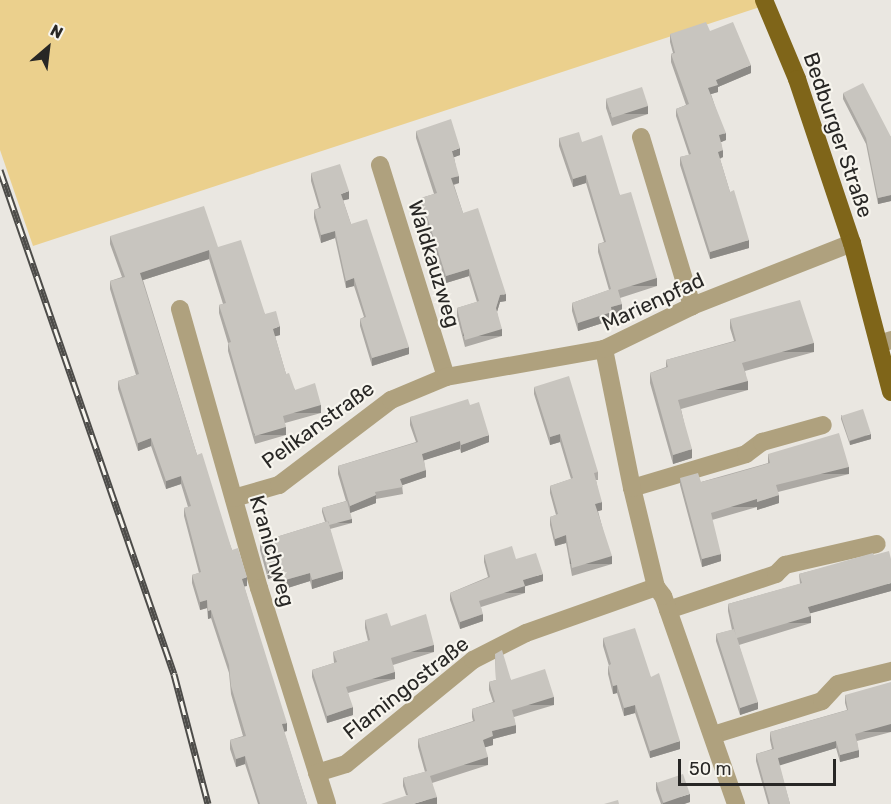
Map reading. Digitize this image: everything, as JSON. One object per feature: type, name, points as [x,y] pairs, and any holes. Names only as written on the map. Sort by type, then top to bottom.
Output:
[{"type":"main road","name":"Bedburger Straße","points":[[764,0],[797,79],[885,342],[891,392]]},
{"type":"street","points":[[641,137],[692,306]]},
{"type":"street","name":"Waldkauzweg","points":[[380,165],[446,377]]},
{"type":"street","name":"Marienpfad","points":[[736,804],[668,610],[657,587],[632,488],[604,349],[692,306],[852,243]]},
{"type":"street","name":"Kranichweg","points":[[180,309],[259,588],[327,804]]},
{"type":"street","name":"Pelikanstraße","points":[[234,498],[279,485],[391,400],[446,377],[604,349]]},
{"type":"street","points":[[632,488],[746,454],[762,442],[824,425]]},
{"type":"street","points":[[668,610],[776,574],[785,565],[877,544]]},
{"type":"street","name":"Flamingostraße","points":[[317,773],[346,764],[473,660],[526,633],[657,587]]},
{"type":"street","points":[[713,735],[822,701],[838,684],[891,670]]},
{"type":"shaded area","points":[[0,0],[756,0],[760,7],[33,246],[0,150]]},
{"type":"building","points":[[706,22],[710,31],[733,22],[751,65],[716,80],[718,85],[708,88],[726,133],[719,135],[723,150],[718,152],[730,192],[734,190],[749,240],[710,252],[680,157],[691,154],[676,109],[689,104],[671,54],[675,53],[670,34]]},
{"type":"building","points":[[863,83],[891,137],[891,195],[878,198],[866,138],[843,93]]},
{"type":"building","points":[[642,87],[648,106],[612,118],[606,99]]},
{"type":"building","points":[[451,119],[460,148],[452,151],[459,176],[451,178],[463,213],[478,208],[506,294],[500,295],[496,308],[502,329],[465,340],[457,308],[479,301],[469,269],[446,276],[421,198],[437,193],[416,131]]},
{"type":"building","points":[[579,132],[582,142],[602,135],[620,195],[631,192],[657,278],[618,290],[622,304],[611,307],[612,312],[578,323],[572,303],[611,289],[598,244],[606,242],[586,175],[573,179],[559,138]]},
{"type":"building","points":[[340,164],[349,191],[341,194],[351,224],[367,219],[409,347],[372,358],[360,319],[366,317],[354,278],[346,281],[335,231],[321,235],[314,210],[321,208],[311,173]]},
{"type":"building","points":[[204,206],[218,247],[241,240],[265,314],[276,311],[280,326],[273,329],[286,374],[289,373],[295,390],[315,383],[321,405],[283,416],[286,427],[255,436],[228,343],[231,342],[219,305],[226,303],[209,250],[140,273],[197,455],[202,453],[232,550],[238,548],[247,577],[242,579],[287,723],[282,724],[307,804],[260,804],[245,756],[236,759],[230,740],[246,736],[231,686],[229,665],[211,610],[208,611],[207,600],[200,602],[192,575],[201,572],[184,508],[191,506],[181,476],[166,481],[151,438],[138,443],[118,381],[139,374],[110,281],[125,277],[110,236]]},
{"type":"building","points":[[800,300],[814,343],[742,363],[748,381],[678,400],[692,449],[673,455],[650,373],[668,367],[666,360],[736,341],[730,319]]},
{"type":"building","points":[[569,376],[598,472],[594,473],[602,502],[595,504],[612,556],[572,568],[566,535],[555,539],[550,517],[558,514],[550,486],[573,478],[560,434],[550,437],[534,387]]},
{"type":"building","points":[[468,399],[470,405],[479,402],[489,435],[461,445],[460,441],[422,454],[426,470],[400,479],[403,487],[375,492],[376,495],[350,506],[338,466],[418,442],[410,417]]},
{"type":"building","points":[[863,409],[871,434],[849,441],[841,416]]},
{"type":"building","points":[[839,433],[849,467],[776,485],[779,495],[711,513],[721,554],[702,559],[680,478],[698,473],[701,482],[725,476],[770,463],[768,454]]},
{"type":"building","points":[[347,501],[352,519],[329,525],[322,508]]},
{"type":"building","points":[[328,521],[343,571],[312,580],[310,573],[278,582],[274,569],[268,571],[260,542]]},
{"type":"building","points":[[512,546],[516,559],[536,553],[543,574],[523,580],[525,586],[479,601],[483,614],[460,622],[450,593],[490,577],[484,555]]},
{"type":"building","points":[[889,551],[891,583],[808,607],[811,616],[737,638],[758,702],[740,708],[716,634],[734,629],[736,636],[728,604],[802,583],[799,574],[873,553],[874,555]]},
{"type":"building","points":[[387,613],[391,626],[426,614],[434,645],[391,658],[395,672],[346,687],[353,707],[327,716],[312,670],[337,662],[333,652],[370,640],[365,620]]},
{"type":"building","points":[[635,628],[651,677],[659,673],[680,741],[650,751],[635,705],[624,708],[617,685],[613,686],[608,666],[611,664],[603,638]]},
{"type":"building","points":[[502,650],[511,680],[545,669],[554,697],[512,710],[516,725],[492,731],[493,736],[483,740],[488,757],[430,776],[437,797],[413,804],[381,804],[408,795],[403,778],[427,771],[418,739],[475,721],[472,709],[495,702],[489,682],[496,680],[495,654]]},
{"type":"building","points":[[891,682],[891,724],[855,734],[859,750],[840,755],[836,741],[778,758],[790,804],[770,804],[756,754],[774,749],[770,732],[848,710],[845,695]]},
{"type":"building","points":[[683,774],[690,794],[663,803],[657,783]]},
{"type":"building","points":[[618,800],[619,804],[604,804]]},
{"type":"railway","points":[[0,170],[174,674],[208,804]]}]
